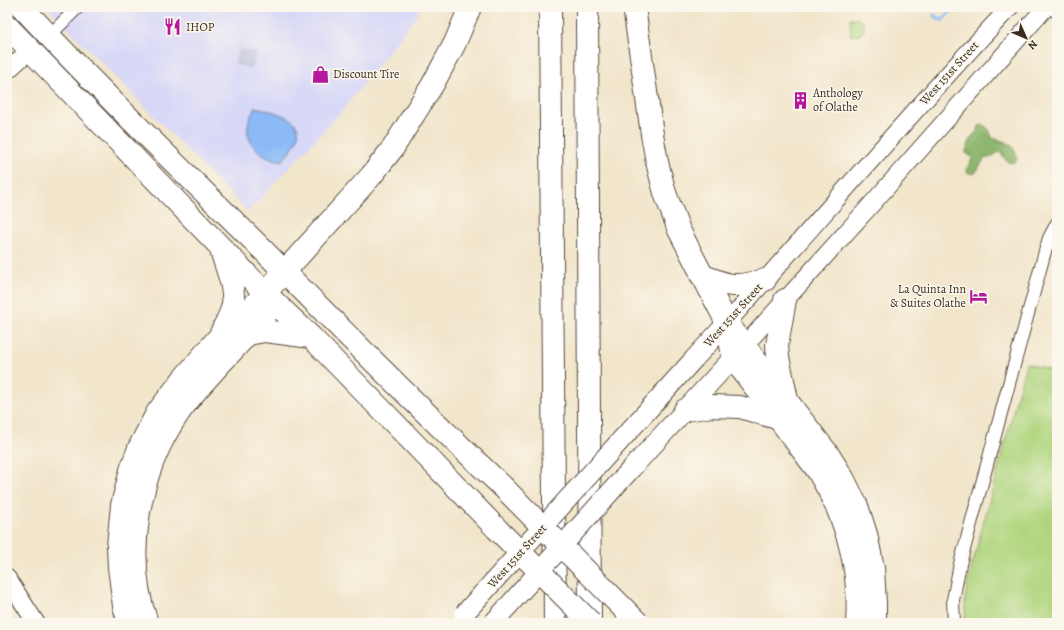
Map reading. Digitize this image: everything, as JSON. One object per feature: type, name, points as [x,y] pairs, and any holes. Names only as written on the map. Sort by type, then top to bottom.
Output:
[{"type":"highway","points":[[22,7],[284,272],[447,434],[502,486],[638,623]]},
{"type":"highway","points":[[147,623],[138,578],[136,532],[144,487],[153,461],[165,435],[178,414],[194,393],[248,334],[284,272],[371,176],[393,148],[455,43],[470,7]]},
{"type":"highway","points":[[550,7],[555,623]]},
{"type":"highway","points":[[587,7],[591,623]]},
{"type":"highway","points":[[634,7],[652,134],[665,193],[679,230],[701,275],[727,322],[739,352],[783,410],[829,489],[844,524],[852,550],[857,584],[857,623]]},
{"type":"highway","points":[[7,26],[219,246],[270,298],[311,336],[497,529],[591,623]]},
{"type":"highway","points":[[219,246],[232,286],[233,294],[233,306],[220,336]]},
{"type":"highway","points":[[701,275],[729,285],[738,286],[765,280]]},
{"type":"highway","points":[[129,623],[124,606],[121,586],[118,546],[122,505],[131,470],[140,448],[157,413],[183,379],[220,336],[245,314],[270,298]]},
{"type":"highway","points":[[785,300],[777,345],[783,410],[828,454],[843,478],[857,506],[866,534],[873,568],[875,623]]},
{"type":"highway","points":[[248,334],[265,330],[311,336]]},
{"type":"highway","points":[[685,410],[712,406],[783,410]]},
{"type":"main road","name":"West 151st Street","points":[[456,623],[765,280],[942,80],[1010,7]]},
{"type":"main road","points":[[493,623],[739,352],[1046,7]]},
{"type":"main road","points":[[7,72],[30,50]]},
{"type":"main road","points":[[7,578],[36,623]]},
{"type":"street","points":[[49,36],[78,7]]},
{"type":"street","points":[[1052,7],[1057,13]]},
{"type":"street","points":[[954,623],[953,600],[960,564],[1044,255],[1049,238],[1057,223]]},
{"type":"shaded area","points":[[47,7],[419,7],[416,17],[343,110],[248,212]]},
{"type":"shaded area","points":[[239,48],[257,53],[252,69],[234,64]]},
{"type":"green space","points":[[850,18],[858,18],[863,23],[864,30],[861,34],[851,36]]},
{"type":"green space","points":[[983,125],[988,129],[992,138],[1006,142],[1012,146],[1017,160],[1009,163],[1001,152],[999,152],[985,158],[974,174],[967,172],[968,166],[973,158],[966,153],[966,151],[972,136],[977,132],[979,126]]},
{"type":"green space","points":[[1026,363],[1057,372],[1057,623],[965,623],[965,598],[968,581]]},
{"type":"water","points":[[255,107],[289,118],[298,130],[297,138],[292,148],[282,161],[269,157],[257,150],[250,139],[248,125]]},
{"type":"waterway","points":[[934,15],[942,20],[955,7]]},
{"type":"place","name":"IHOP","points":[[173,27]]},
{"type":"place","name":"Discount Tire","points":[[320,74]]},
{"type":"place","name":"Anthology of Olathe","points":[[800,100]]},
{"type":"place","name":"La Quinta Inn & Suites Olathe","points":[[979,296]]}]
